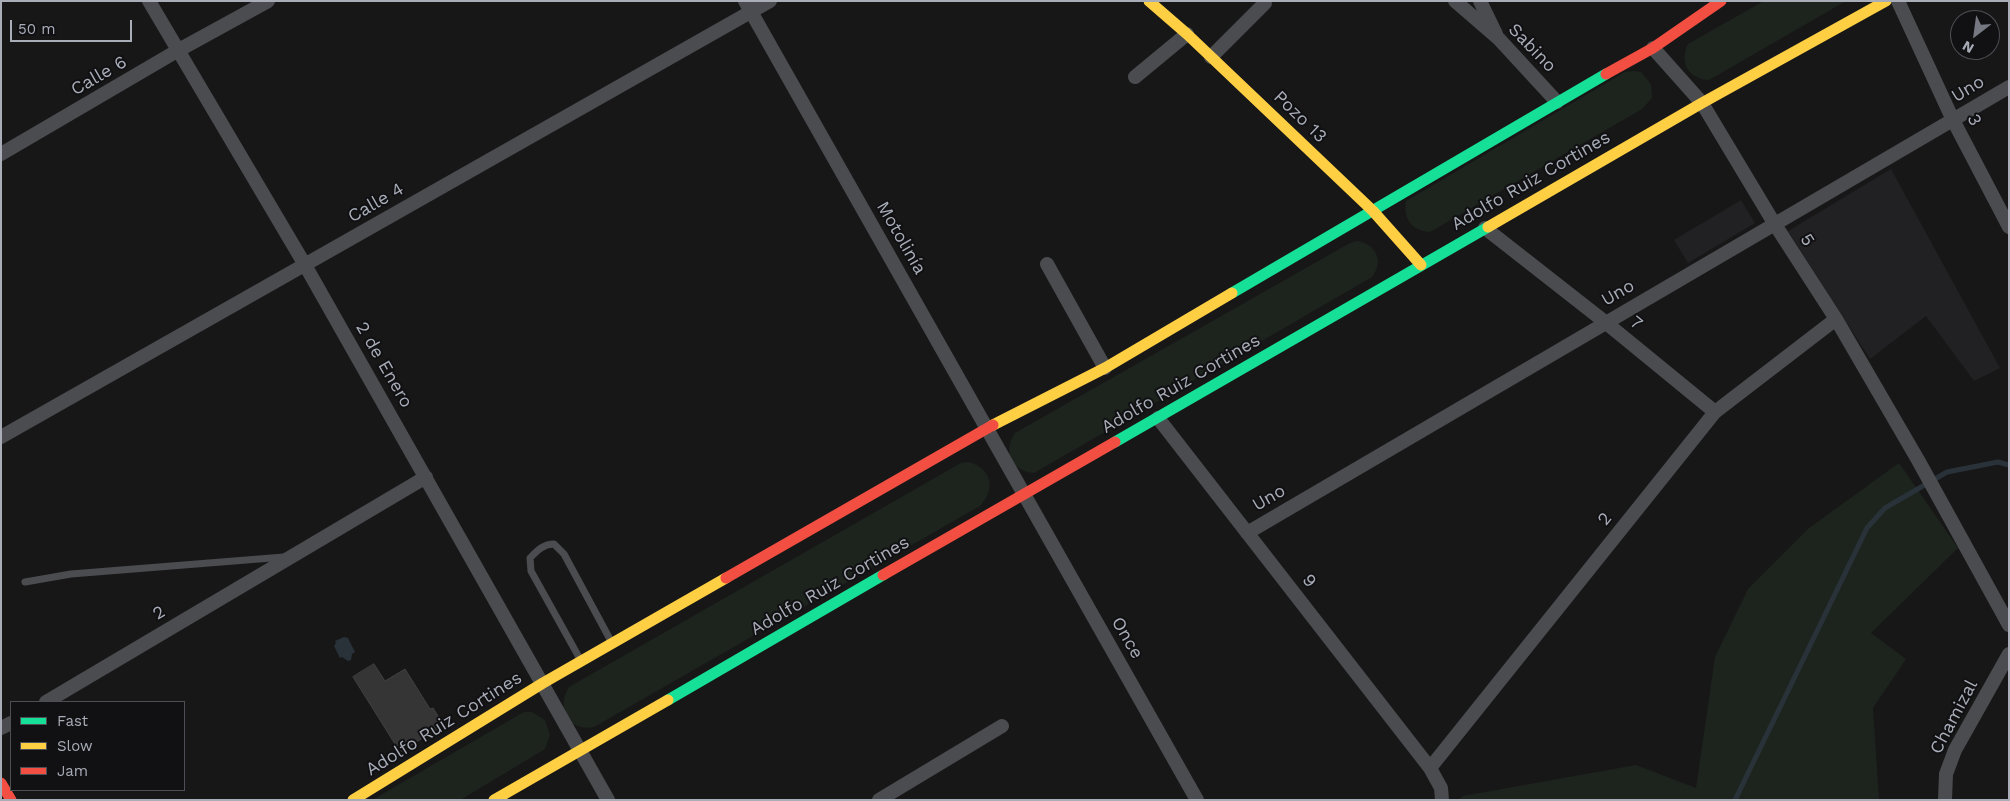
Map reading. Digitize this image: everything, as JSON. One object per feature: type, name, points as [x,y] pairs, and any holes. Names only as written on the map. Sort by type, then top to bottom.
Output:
[{"type":"main road","name":"Pozo 13","points":[[1149,1],[1187,34],[1373,211],[1421,265]]},
{"type":"main road","name":"Adolfo Ruiz Cortines","points":[[353,800],[543,683],[986,428],[1105,368],[1557,102],[1653,48],[1721,1]]},
{"type":"main road","name":"Adolfo Ruiz Cortines","points":[[494,800],[1702,103],[1886,1]]},
{"type":"main road","points":[[1,783],[11,800]]},
{"type":"street","name":"2 de Enero","points":[[149,1],[305,265],[608,800]]},
{"type":"street","name":"Calle 6","points":[[1,154],[177,51],[268,1]]},
{"type":"street","name":"Calle 4","points":[[1,437],[305,265],[748,6],[770,1]]},
{"type":"street","name":"Sabino","points":[[1455,1],[1499,39],[1557,102]]},
{"type":"street","points":[[1480,1],[1499,39]]},
{"type":"street","name":"3","points":[[1898,1],[1953,120],[2009,226]]},
{"type":"street","points":[[1211,57],[1265,3]]},
{"type":"street","name":"Motolinía","points":[[748,6],[1024,494]]},
{"type":"street","points":[[1135,77],[1187,34]]},
{"type":"street","name":"5","points":[[1653,48],[1702,103],[1774,223],[1836,319],[1918,460],[2009,625]]},
{"type":"street","name":"Uno","points":[[1247,533],[2009,87]]},
{"type":"street","name":"7","points":[[1485,228],[1605,322],[1714,412]]},
{"type":"street","points":[[1046,264],[1105,368]]},
{"type":"street","name":"2","points":[[1430,768],[1714,412],[1836,319]]},
{"type":"street","name":"9","points":[[1158,418],[1430,768],[1441,788],[1442,800]]},
{"type":"street","name":"2","points":[[48,701],[426,477]]},
{"type":"street","name":"Once","points":[[1024,494],[1197,800]]},
{"type":"street","name":"Chamizal","points":[[1945,800],[1946,774],[1955,750],[2009,654]]},
{"type":"street","points":[[879,800],[896,796],[1002,726]]},
{"type":"lane","points":[[582,661],[531,571],[530,558],[548,544],[554,544],[564,554],[612,644]]},
{"type":"lane","name":"2","points":[[25,582],[71,574],[292,557]]},
{"type":"shaded area","points":[[1764,1],[1846,1],[1709,80],[1702,79],[1691,73],[1685,63],[1685,51],[1688,44]]},
{"type":"shaded area","points":[[1625,72],[1641,72],[1651,84],[1652,98],[1642,109],[1430,232],[1418,229],[1410,223],[1406,213],[1406,201]]},
{"type":"shaded area","points":[[1891,169],[2000,368],[1974,381],[1926,316],[1870,359],[1788,231]]},
{"type":"shaded area","points":[[1741,200],[1755,223],[1688,263],[1674,240]]},
{"type":"shaded area","points":[[1358,241],[1370,246],[1377,255],[1378,266],[1372,277],[1034,473],[1020,469],[1011,459],[1009,447],[1015,433],[1350,243]]},
{"type":"shaded area","points":[[969,462],[983,469],[989,480],[988,493],[980,506],[594,727],[585,728],[577,726],[567,717],[564,703],[569,687],[961,463]]},
{"type":"shaded area","points":[[1899,463],[1958,548],[1871,633],[1906,659],[1873,708],[1879,800],[1458,800],[1463,796],[1636,765],[1696,788],[1715,657],[1748,589],[1809,528]]},
{"type":"shaded area","points":[[344,637],[348,638],[355,652],[352,654],[351,660],[348,661],[342,657],[340,658],[334,646],[335,641]]},
{"type":"shaded area","points":[[524,712],[532,712],[545,720],[550,735],[545,749],[460,800],[372,800]]},
{"type":"building","points":[[374,664],[385,681],[405,669],[430,709],[433,708],[444,725],[400,752],[353,677]]},
{"type":"waterway","points":[[1735,800],[1867,528],[1885,508],[1947,472],[1998,462],[2009,465]]},
{"type":"traffic: fast","points":[[1232,293],[1606,74]]},
{"type":"traffic: fast","points":[[1115,442],[1488,227]]},
{"type":"traffic: fast","points":[[668,700],[883,575]]},
{"type":"traffic: slow","points":[[1149,1],[1187,34],[1373,211],[1421,265]]},
{"type":"traffic: slow","points":[[1488,227],[1702,103],[1886,1]]},
{"type":"traffic: slow","points":[[993,425],[1105,368],[1232,293]]},
{"type":"traffic: slow","points":[[353,800],[543,683],[726,578]]},
{"type":"traffic: slow","points":[[494,800],[668,700]]},
{"type":"traffic: jam","points":[[1606,74],[1653,48],[1721,1]]},
{"type":"traffic: jam","points":[[726,578],[993,425]]},
{"type":"traffic: jam","points":[[883,575],[1115,442]]},
{"type":"traffic: jam","points":[[1,783],[11,800]]}]
